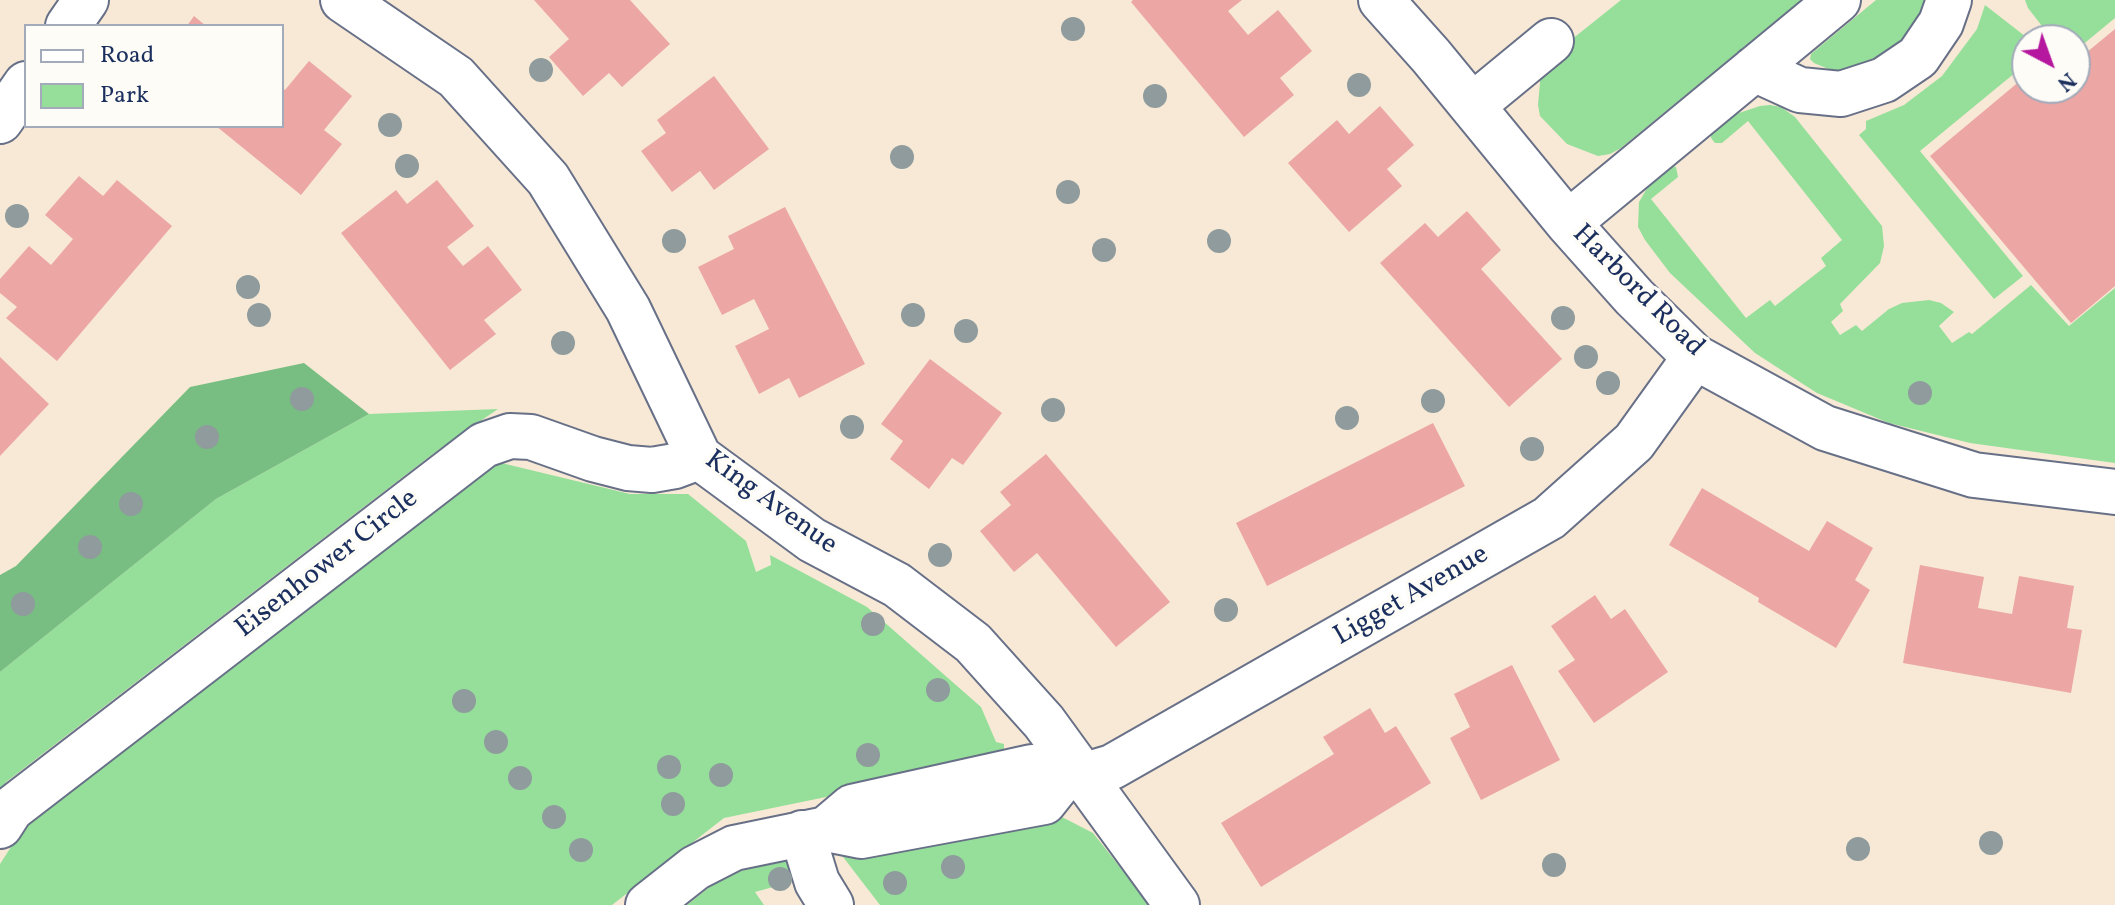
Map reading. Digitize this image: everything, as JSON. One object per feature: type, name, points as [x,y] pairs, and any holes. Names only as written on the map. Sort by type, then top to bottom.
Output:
[{"type":"street","points":[[69,24],[86,0]]},
{"type":"street","name":"King Avenue","points":[[343,0],[456,77],[548,179],[628,309],[699,457],[812,540],[897,585],[973,643],[1044,722],[1072,777],[1177,905]]},
{"type":"street","name":"Harbord Road","points":[[1381,0],[1568,223],[1634,297],[1695,357],[1825,428],[1974,475],[2115,492]]},
{"type":"street","points":[[1568,223],[1838,0]]},
{"type":"street","points":[[1754,69],[1800,90],[1841,94],[1884,80],[1918,57],[1941,23],[1949,0]]},
{"type":"street","points":[[1472,106],[1551,41]]},
{"type":"street","points":[[0,121],[24,87]]},
{"type":"street","name":"Ligget Avenue","points":[[1072,777],[1112,767],[1549,518],[1634,442],[1695,357]]},
{"type":"street","name":"Eisenhower Circle","points":[[0,826],[11,809],[484,445],[510,436],[531,437],[593,459],[628,468],[652,470],[699,457]]},
{"type":"street","points":[[648,905],[695,868],[734,848],[814,831],[852,807],[1032,767],[1072,777]]},
{"type":"street","points":[[814,831],[817,882],[831,905]]},
{"type":"green space","points":[[1621,0],[1801,0],[1621,148],[1598,156],[1567,144],[1540,116],[1541,71],[1556,52]]},
{"type":"green space","points":[[1876,0],[1930,0],[1912,31],[1884,56],[1845,73],[1831,70],[1810,59],[1811,54]]},
{"type":"green space","points":[[2025,0],[2115,0],[2115,18],[2091,38],[2091,24],[2040,24]]},
{"type":"green space","points":[[1985,5],[2011,25],[2011,76],[1920,151],[2023,276],[1994,299],[1859,135],[1866,129],[1866,121],[1904,105],[1942,76],[1977,29]]},
{"type":"green space","points":[[1770,105],[1781,107],[1795,117],[1882,226],[1884,246],[1880,263],[1840,304],[1843,311],[1831,322],[1840,335],[1856,325],[1862,331],[1889,309],[1902,303],[1929,300],[1941,303],[1954,312],[1939,326],[1952,343],[1969,332],[1972,334],[2031,285],[2069,326],[2115,288],[2115,463],[1970,443],[1889,423],[1817,393],[1755,353],[1670,273],[1638,227],[1639,202],[1652,181],[1671,166],[1676,167],[1678,177],[1651,199],[1746,318],[1770,300],[1775,306],[1826,266],[1821,258],[1842,240],[1748,121],[1722,143],[1715,143],[1711,138],[1711,133],[1733,115]]},
{"type":"green space","points":[[304,363],[369,414],[216,499],[0,672],[0,575],[16,566],[190,387]]},
{"type":"green space","points":[[498,409],[438,450],[6,782],[0,791],[0,672],[216,499],[369,414]]},
{"type":"green space","points":[[489,460],[630,494],[688,494],[746,541],[756,572],[771,565],[770,555],[867,607],[981,707],[996,742],[1004,744],[1004,753],[991,763],[724,818],[612,905],[0,905],[0,864],[22,830]]},
{"type":"green space","points":[[1058,815],[1093,833],[1150,905],[880,905],[840,853]]},
{"type":"green space","points":[[793,858],[802,879],[755,892],[764,905],[687,905],[717,881],[737,872]]},
{"type":"building","points":[[534,0],[630,0],[670,44],[622,87],[609,73],[583,96],[549,57],[569,39]]},
{"type":"building","points":[[1242,0],[1228,11],[1248,35],[1278,10],[1312,51],[1280,78],[1294,95],[1244,137],[1131,2]]},
{"type":"building","points":[[194,16],[204,24],[188,24]]},
{"type":"building","points":[[2115,29],[2115,286],[2071,323],[1930,156],[2011,88],[2011,104],[2091,104],[2091,49]]},
{"type":"building","points":[[309,61],[352,96],[324,130],[342,144],[301,195],[218,128],[284,128],[285,90]]},
{"type":"building","points":[[714,76],[769,149],[714,190],[700,171],[672,192],[641,151],[666,133],[657,120]]},
{"type":"building","points":[[1380,106],[1414,145],[1387,169],[1402,186],[1349,232],[1288,163],[1337,120],[1349,134]]},
{"type":"building","points":[[79,176],[103,196],[117,180],[172,226],[57,361],[6,318],[17,307],[0,293],[0,279],[29,246],[51,265],[73,239],[45,215]]},
{"type":"building","points":[[437,180],[474,226],[447,247],[463,266],[488,246],[522,290],[484,320],[496,334],[450,370],[341,233],[396,190],[407,204]]},
{"type":"building","points":[[785,207],[865,364],[799,398],[789,378],[759,394],[735,346],[769,329],[754,299],[722,315],[698,267],[734,249],[728,236]]},
{"type":"building","points":[[1467,211],[1501,250],[1481,269],[1562,359],[1509,407],[1380,263],[1425,223],[1438,237]]},
{"type":"building","points":[[0,357],[49,404],[0,456]]},
{"type":"building","points":[[930,359],[1002,413],[963,465],[952,458],[929,489],[890,459],[903,441],[881,424]]},
{"type":"building","points":[[1433,423],[1465,486],[1267,586],[1236,523]]},
{"type":"building","points":[[1046,454],[1170,602],[1116,647],[1037,553],[1014,572],[980,531],[1011,505],[1000,492]]},
{"type":"building","points":[[1702,488],[1809,551],[1827,521],[1873,548],[1855,580],[1870,590],[1836,648],[1669,545]]},
{"type":"building","points":[[1920,565],[1984,577],[1978,608],[2012,614],[2019,576],[2074,586],[2067,628],[2082,630],[2071,693],[1903,663]]},
{"type":"building","points":[[1595,595],[1611,619],[1625,609],[1668,672],[1594,723],[1558,671],[1575,660],[1551,626]]},
{"type":"building","points":[[1512,665],[1560,760],[1481,800],[1450,738],[1470,727],[1454,694]]},
{"type":"building","points":[[1370,708],[1385,733],[1396,726],[1431,783],[1261,887],[1221,823],[1334,754],[1323,737]]}]
